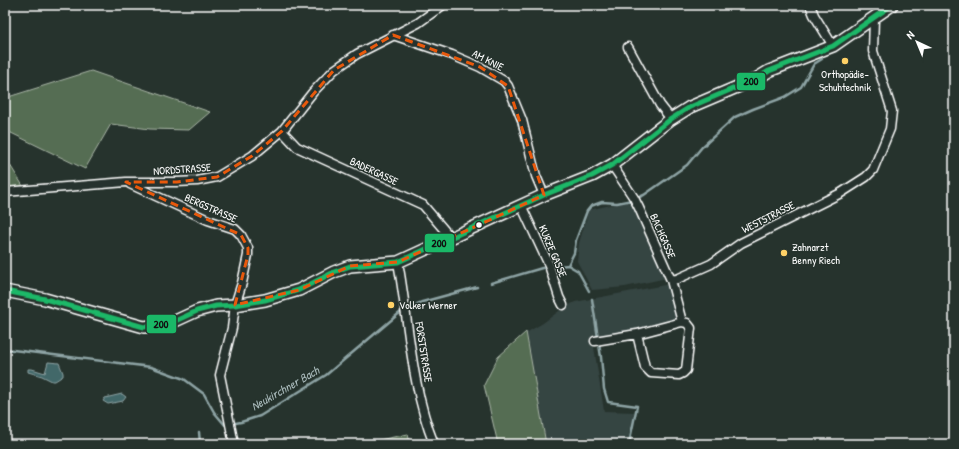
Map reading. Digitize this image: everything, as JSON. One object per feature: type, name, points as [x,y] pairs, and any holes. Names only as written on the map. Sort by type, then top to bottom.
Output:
[{"type":"street","name":"NORDSTRASSE","points":[[5,192],[126,182],[197,181],[217,177],[252,156],[282,131],[313,92],[334,70],[357,54],[418,23],[443,5]]},
{"type":"street","points":[[810,5],[814,16],[833,46]]},
{"type":"street","points":[[5,291],[45,299],[144,327],[173,322],[197,310],[265,300],[299,290],[334,272],[350,266],[398,262],[521,205],[592,176],[612,165],[671,119],[690,107],[756,79],[769,71],[833,46],[892,5]]},
{"type":"street","name":"WESTSTRASSE","points":[[671,280],[711,264],[741,243],[854,185],[873,170],[890,129],[892,111],[873,51],[874,18]]},
{"type":"street","name":"AM KNIE","points":[[393,35],[473,64],[504,81],[508,86],[522,120],[536,176],[544,195]]},
{"type":"street","points":[[628,47],[660,105],[671,119]]},
{"type":"street","name":"BADERGASSE","points":[[282,131],[297,147],[423,205],[450,238]]},
{"type":"street","name":"BACHGASSE","points":[[612,165],[634,199],[671,280],[682,322],[687,323],[691,328],[686,370],[683,374],[651,373],[648,371],[645,367],[637,334]]},
{"type":"street","name":"BERGSTRASSE","points":[[126,182],[208,220],[235,229],[241,235],[248,248],[248,255],[242,282],[235,305],[232,328],[220,375],[234,444]]},
{"type":"street","name":"KURZE GASSE","points":[[521,205],[550,267],[563,305]]},
{"type":"street","name":"FORSTSTRASSE","points":[[398,262],[412,355],[422,408],[426,425],[434,444]]},
{"type":"street","points":[[599,340],[637,334],[682,322]]},
{"type":"highlighted area","points":[[393,35],[480,67],[508,86],[544,195],[398,262],[350,266],[299,290],[235,305],[248,255],[248,248],[241,235],[126,182],[177,182],[217,177],[252,156],[282,131],[334,70]]},
{"type":"shaded area","points":[[632,200],[667,278],[625,287],[592,290],[577,261],[579,243],[589,210]]},
{"type":"shaded area","points":[[670,284],[677,320],[593,341],[604,411],[634,412],[630,444],[546,444],[526,333],[543,323],[563,308],[575,302]]},
{"type":"green space","points":[[91,71],[210,112],[189,130],[150,129],[111,124],[85,169],[5,130],[5,98]]},
{"type":"green space","points":[[5,157],[23,186],[5,188]]},
{"type":"green space","points":[[526,332],[546,444],[498,444],[484,385],[498,357]]},
{"type":"green space","points":[[408,434],[410,444],[360,444]]},
{"type":"water","points":[[48,362],[59,363],[63,376],[55,381],[52,381],[28,372],[28,369],[32,369],[45,373]]},
{"type":"water","points":[[122,394],[126,397],[123,401],[108,404],[103,401],[105,398]]},
{"type":"waterway","name":"Neukirchner Bach","points":[[491,283],[542,268],[568,265],[574,253],[576,240],[587,211],[591,206],[602,202],[617,203],[632,200],[644,195],[687,165],[702,147],[735,117],[785,97],[801,87],[814,64],[822,59]]},
{"type":"waterway","points":[[568,265],[578,271],[589,291]]},
{"type":"waterway","name":"Neukirchner Bach","points":[[5,349],[151,367],[184,379],[204,394],[214,412],[225,425],[260,416],[326,375],[402,311],[422,302],[477,287]]},
{"type":"waterway","points":[[592,299],[601,357],[604,389],[608,402],[637,406],[629,444]]},
{"type":"waterway","points":[[199,432],[200,443]]},
{"type":"transit line","name":"200","points":[[5,291],[45,299],[144,327],[173,322],[197,311],[216,306],[235,305],[265,300],[299,290],[334,272],[350,266],[398,262],[544,195],[592,176],[612,165],[671,119],[690,107],[756,79],[769,71],[833,46],[892,5]]},
{"type":"place","name":"Orthopädie- Schuhtechnik","points":[[845,61]]},
{"type":"place","name":"Zahnarzt Benny Riech","points":[[784,253]]},
{"type":"place","name":"Volker Werner","points":[[391,305]]}]
